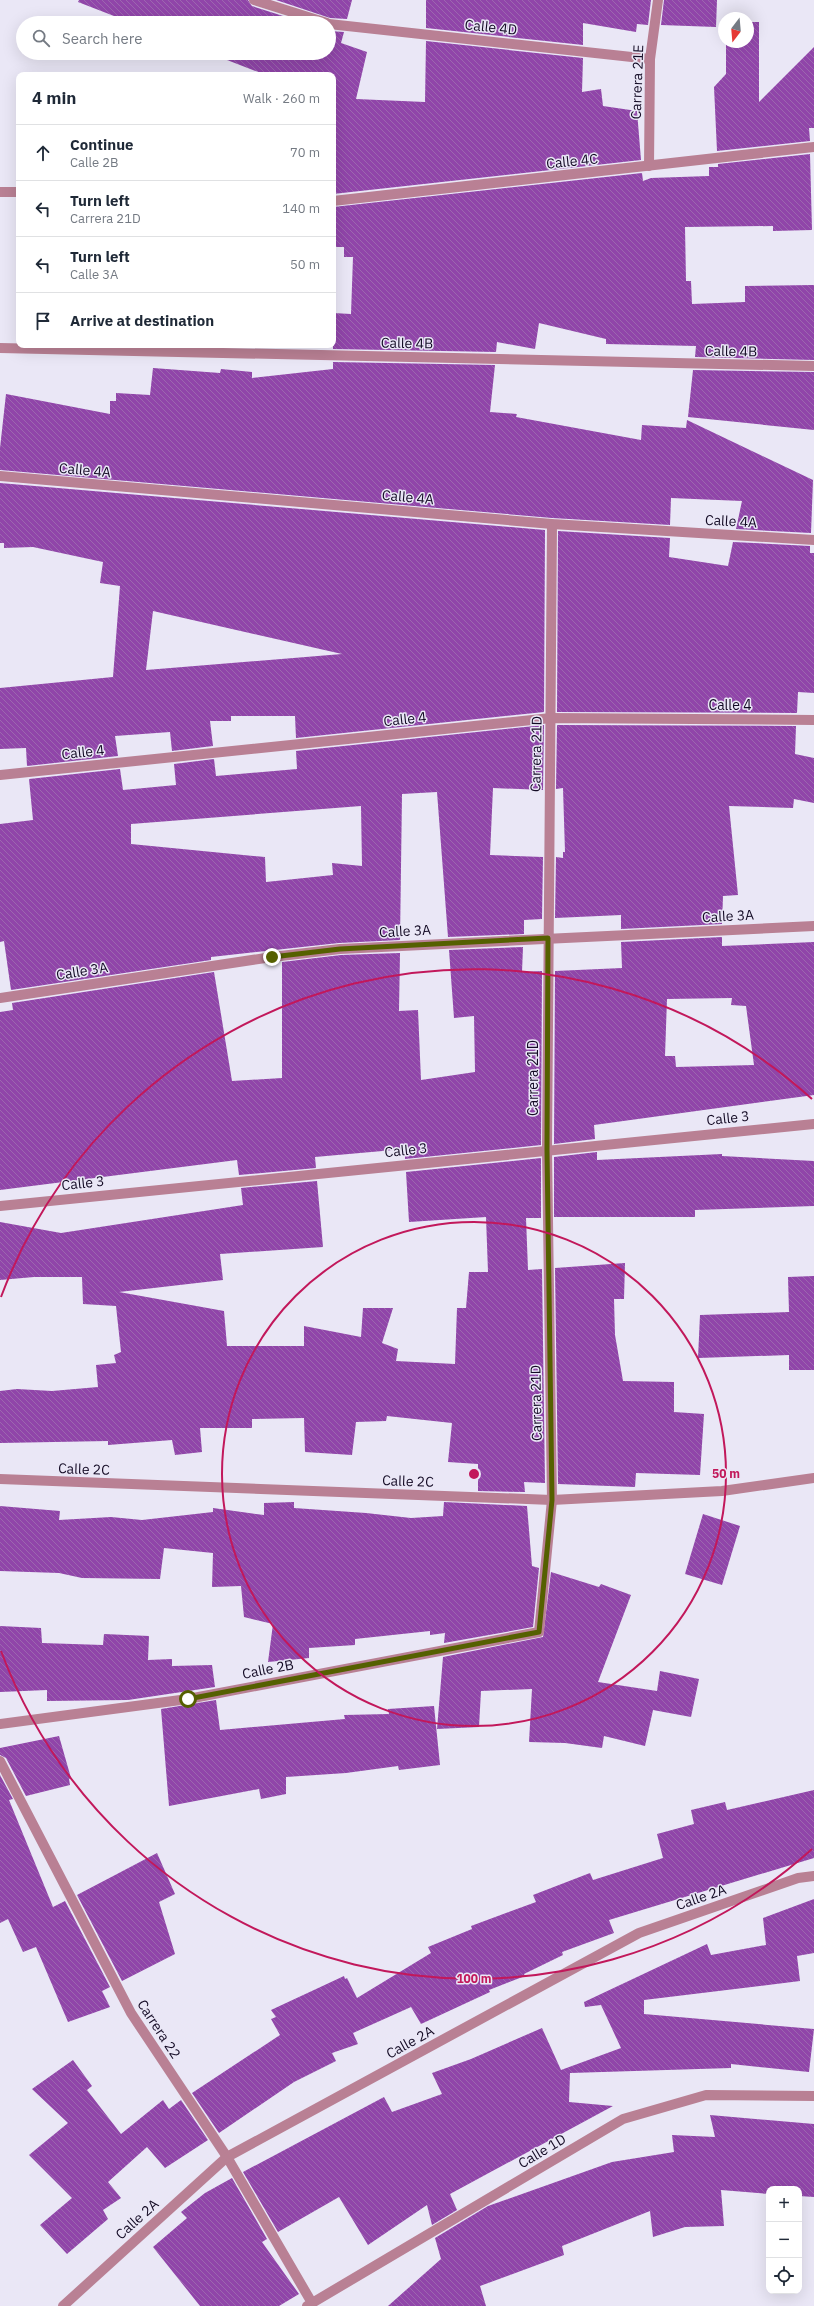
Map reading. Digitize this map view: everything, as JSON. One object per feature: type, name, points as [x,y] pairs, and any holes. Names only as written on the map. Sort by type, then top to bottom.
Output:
[{"type":"street","name":"Calle 4D","points":[[254,0],[305,16]]},
{"type":"street","name":"Carrera 21E","points":[[649,166],[650,59],[658,0]]},
{"type":"street","name":"Calle 4D","points":[[336,24],[650,59]]},
{"type":"street","name":"Calle 4C","points":[[336,201],[814,147]]},
{"type":"street","points":[[0,192],[16,192]]},
{"type":"street","name":"Calle 4B","points":[[0,348],[814,366]]},
{"type":"street","name":"Calle 4A","points":[[0,476],[552,524],[814,540]]},
{"type":"street","name":"Carrera 21D","points":[[539,1632],[552,1500],[547,1150],[552,524]]},
{"type":"street","name":"Calle 4","points":[[0,775],[551,718],[814,720]]},
{"type":"street","name":"Calle 3A","points":[[0,998],[272,957],[340,949],[814,926]]},
{"type":"street","name":"Calle 3","points":[[0,1206],[814,1124]]},
{"type":"street","name":"Calle 2C","points":[[0,1480],[552,1500],[722,1491],[814,1478]]},
{"type":"street","name":"Calle 2B","points":[[0,1724],[188,1699],[539,1632]]},
{"type":"street","name":"Carrera 22","points":[[0,1762],[130,2013],[227,2157],[310,2304]]},
{"type":"street","name":"Calle 2A","points":[[63,2306],[227,2157],[639,1933],[798,1878],[814,1876]]},
{"type":"street","name":"Calle 1D","points":[[310,2304],[623,2119],[706,2095],[814,2096]]},
{"type":"building","points":[[79,0],[248,0],[252,6],[283,16],[114,16],[78,2]]},
{"type":"building","points":[[276,0],[352,0],[347,19],[336,18],[336,16],[324,16]]},
{"type":"building","points":[[426,0],[651,0],[648,25],[637,24],[636,32],[583,23],[583,45],[426,28]]},
{"type":"building","points":[[664,0],[717,0],[716,27],[661,25]]},
{"type":"building","points":[[754,22],[759,22],[759,102],[814,47],[814,128],[809,128],[810,141],[717,151],[714,87],[726,74],[726,48],[754,48]]},
{"type":"building","points":[[336,31],[344,32],[341,43],[367,52],[356,99],[425,102],[426,41],[583,58],[582,92],[601,89],[603,106],[637,111],[641,160],[336,194],[336,72],[258,72],[227,60],[336,60]]},
{"type":"building","points":[[810,154],[812,230],[773,231],[773,226],[685,227],[686,281],[691,281],[692,304],[745,302],[745,286],[814,285],[814,360],[695,357],[696,346],[606,344],[606,339],[539,323],[535,349],[497,342],[496,352],[333,349],[336,348],[336,313],[351,314],[353,257],[344,257],[344,247],[336,247],[336,207],[642,173],[643,181],[651,178],[709,176],[709,167],[718,167],[718,164]]},
{"type":"building","points":[[333,362],[495,365],[490,412],[517,414],[516,417],[641,440],[642,425],[686,428],[687,420],[813,480],[811,533],[736,529],[742,501],[671,498],[670,525],[552,518],[0,470],[0,448],[6,394],[110,414],[110,401],[116,401],[116,393],[150,395],[153,368],[220,373],[221,369],[252,372],[252,378],[333,369]]},
{"type":"building","points":[[693,370],[814,372],[814,430],[688,417]]},
{"type":"building","points":[[0,483],[545,530],[544,712],[296,738],[295,716],[231,716],[231,721],[210,721],[213,746],[172,751],[170,732],[115,736],[118,756],[27,766],[26,748],[0,749],[0,688],[113,677],[120,586],[100,583],[103,562],[33,547],[4,548],[4,543],[0,543]],"holes":[[[153,611],[342,654],[146,670]]]},
{"type":"building","points":[[558,531],[670,538],[669,557],[728,566],[733,542],[810,546],[810,553],[814,553],[814,693],[798,692],[797,713],[557,712]]},
{"type":"building","points":[[544,725],[543,790],[493,788],[490,855],[543,857],[542,919],[524,920],[524,934],[448,937],[437,792],[402,794],[400,940],[339,943],[211,957],[211,960],[11,990],[4,941],[0,942],[0,824],[33,820],[29,779],[120,769],[123,790],[176,785],[174,764],[214,759],[216,776],[297,769],[296,751]],"holes":[[[361,806],[362,866],[332,863],[333,875],[266,882],[265,857],[131,844],[131,824]]]},
{"type":"building","points":[[557,725],[796,726],[795,754],[814,758],[814,803],[794,799],[793,808],[729,806],[738,895],[723,896],[722,924],[621,929],[621,915],[555,918],[556,857],[563,858],[563,852],[565,852],[563,788],[556,789]]},
{"type":"building","points":[[722,937],[722,946],[814,942],[814,1095],[594,1125],[595,1139],[554,1144],[555,971],[622,968],[621,942]],"holes":[[[732,998],[731,1005],[746,1006],[754,1065],[676,1067],[675,1056],[665,1056],[667,999]]]},
{"type":"building","points":[[523,947],[522,972],[542,971],[541,1145],[405,1159],[405,1149],[315,1157],[316,1168],[239,1175],[237,1160],[0,1190],[0,1012],[13,1010],[12,1003],[214,972],[232,1081],[282,1078],[282,962],[341,955],[400,953],[399,1011],[418,1010],[421,1080],[475,1072],[474,1016],[454,1018],[449,950]]},
{"type":"building","points":[[597,1152],[597,1160],[722,1154],[722,1156],[814,1161],[814,1206],[695,1210],[695,1217],[554,1217],[554,1157]]},
{"type":"building","points":[[541,1158],[541,1218],[526,1218],[528,1270],[542,1269],[545,1483],[524,1482],[525,1492],[478,1491],[478,1464],[448,1462],[452,1423],[387,1416],[386,1421],[356,1422],[352,1455],[305,1452],[304,1418],[252,1419],[252,1428],[200,1428],[202,1452],[175,1455],[172,1440],[108,1445],[108,1441],[0,1443],[0,1391],[17,1389],[52,1391],[98,1387],[96,1365],[116,1363],[114,1355],[121,1352],[116,1306],[83,1304],[82,1277],[34,1277],[0,1280],[0,1222],[61,1233],[243,1205],[241,1188],[317,1181],[323,1247],[220,1254],[223,1280],[119,1292],[224,1311],[227,1346],[304,1346],[304,1326],[361,1337],[363,1308],[393,1308],[382,1343],[398,1349],[396,1361],[455,1364],[457,1308],[466,1308],[469,1272],[488,1272],[486,1217],[409,1222],[406,1172]]},
{"type":"building","points":[[625,1263],[624,1299],[614,1299],[615,1335],[623,1381],[674,1382],[674,1412],[704,1414],[700,1475],[636,1473],[635,1487],[558,1484],[555,1268]]},
{"type":"building","points":[[814,1276],[814,1370],[789,1370],[789,1355],[698,1358],[700,1315],[789,1312],[788,1277]]},
{"type":"building","points":[[294,1502],[294,1508],[411,1518],[443,1516],[444,1502],[527,1506],[532,1566],[539,1568],[533,1627],[444,1643],[445,1633],[430,1635],[430,1631],[355,1639],[355,1645],[309,1648],[309,1658],[268,1662],[273,1624],[244,1617],[241,1586],[212,1587],[213,1553],[164,1548],[160,1579],[82,1578],[59,1573],[0,1571],[0,1506],[60,1511],[59,1520],[111,1517],[142,1520],[213,1512],[213,1508],[264,1515],[264,1503]]},
{"type":"building","points":[[703,1514],[740,1526],[722,1585],[685,1574]]},
{"type":"building","points":[[551,1572],[599,1587],[601,1584],[631,1595],[598,1682],[657,1691],[660,1671],[699,1679],[691,1717],[653,1710],[645,1746],[604,1736],[602,1748],[565,1743],[529,1742],[532,1689],[481,1691],[479,1727],[437,1729],[443,1657],[543,1637]]},
{"type":"building","points":[[0,1626],[41,1628],[42,1643],[103,1645],[104,1634],[149,1636],[148,1660],[172,1659],[172,1666],[212,1665],[215,1687],[128,1700],[47,1701],[47,1690],[0,1692]]},
{"type":"building","points":[[216,1700],[220,1730],[345,1719],[344,1715],[389,1714],[388,1709],[434,1706],[440,1765],[399,1770],[398,1766],[346,1773],[286,1777],[286,1794],[261,1799],[259,1789],[169,1806],[161,1709]]},
{"type":"building","points":[[59,1736],[71,1778],[69,1779],[70,1785],[26,1796],[6,1758],[0,1755],[0,1748]]},
{"type":"building","points":[[0,1775],[13,1799],[9,1800],[53,1907],[65,1901],[110,1987],[102,1991],[110,2007],[68,2022],[36,1947],[23,1952],[8,1919],[0,1923]]},
{"type":"building","points":[[814,1790],[814,1858],[609,1920],[614,1933],[562,1952],[563,1955],[524,1974],[525,1976],[489,1990],[490,1992],[421,2024],[411,2007],[353,2033],[358,2044],[332,2053],[336,2061],[294,2082],[219,2133],[192,2093],[280,2035],[271,2019],[276,2017],[271,2010],[344,1976],[345,1979],[347,1978],[357,1998],[431,1953],[428,1947],[472,1929],[471,1926],[536,1902],[533,1895],[590,1873],[593,1880],[663,1858],[657,1834],[694,1824],[691,1810],[725,1802],[727,1810]]},
{"type":"building","points":[[157,1853],[175,1894],[159,1902],[175,1954],[122,1981],[77,1895]]},
{"type":"building","points":[[814,1899],[814,1953],[797,1956],[800,1981],[644,2000],[644,2014],[814,2029],[809,2072],[731,2064],[731,2068],[570,2073],[569,2102],[613,2106],[450,2194],[457,2210],[432,2225],[427,2205],[368,2245],[339,2197],[278,2232],[243,2172],[384,2097],[392,2112],[442,2094],[432,2073],[471,2059],[542,2028],[561,2070],[621,2048],[601,2005],[585,2007],[584,2002],[707,1944],[711,1955],[766,1945],[763,1918]]},
{"type":"building","points":[[73,2060],[92,2086],[87,2090],[121,2134],[163,2100],[169,2109],[181,2100],[208,2140],[165,2168],[147,2147],[108,2182],[121,2198],[103,2210],[108,2219],[67,2254],[40,2225],[72,2198],[29,2155],[68,2123],[32,2089]]},
{"type":"building","points":[[710,2115],[814,2124],[814,2197],[802,2196],[802,2186],[766,2186],[766,2194],[721,2190],[724,2226],[685,2227],[653,2237],[650,2211],[562,2246],[564,2255],[480,2286],[486,2306],[388,2306],[441,2259],[435,2238],[488,2206],[612,2162],[674,2152],[672,2135],[715,2137]]},
{"type":"building","points":[[232,2178],[267,2239],[262,2242],[299,2294],[279,2306],[200,2306],[153,2247],[187,2218],[181,2212],[205,2193]]},
{"type":"route","points":[[188,1699],[539,1632],[552,1500],[547,1150],[548,938],[340,949],[272,957]]}]
